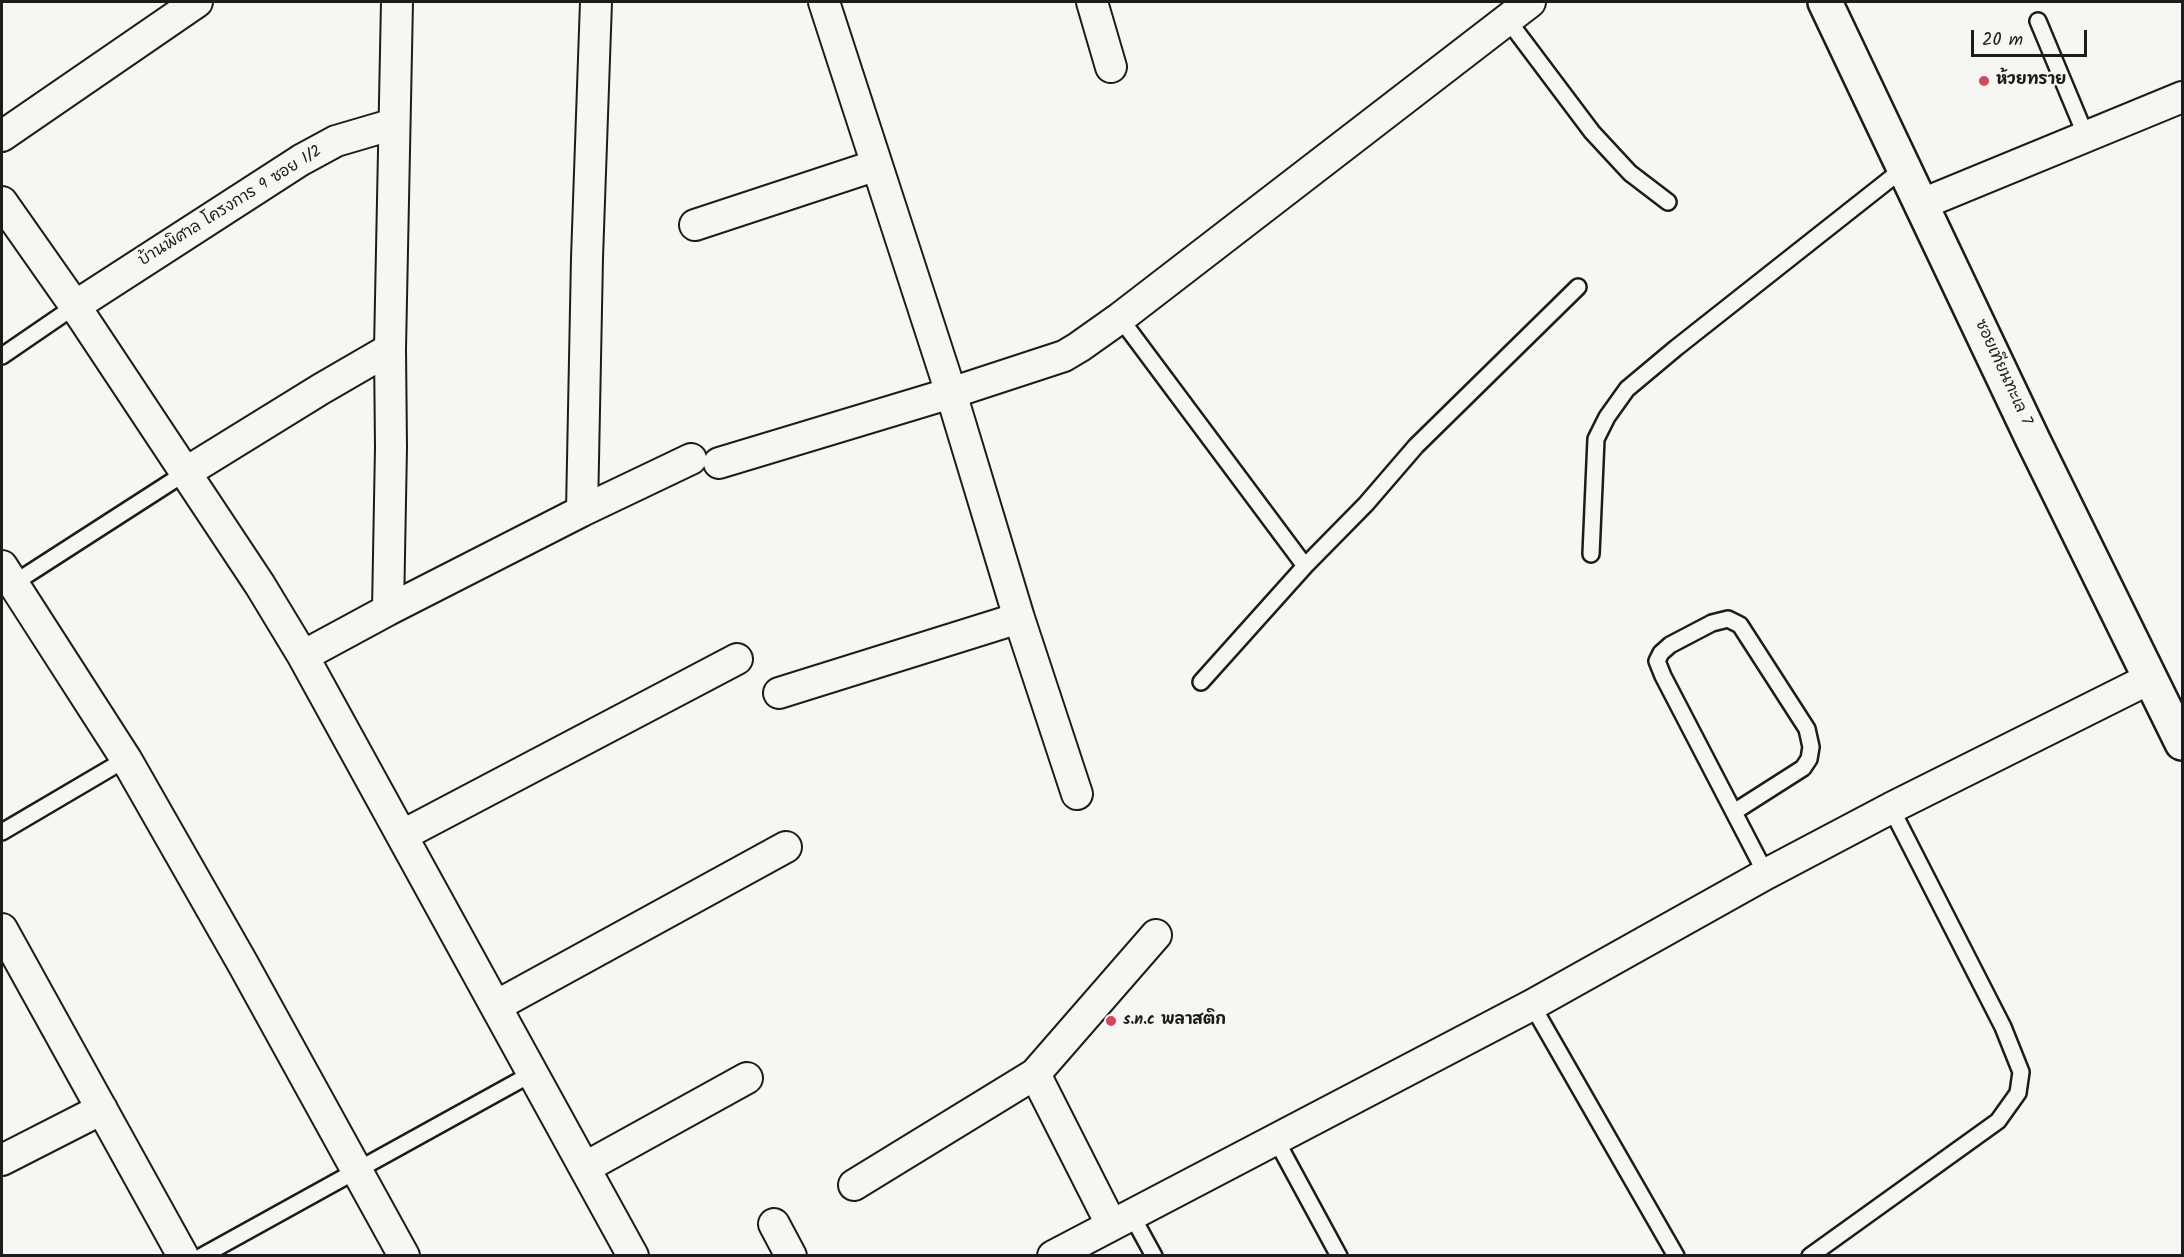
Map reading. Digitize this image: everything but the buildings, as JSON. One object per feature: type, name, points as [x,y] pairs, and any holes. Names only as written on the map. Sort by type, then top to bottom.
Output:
[{"type":"street","points":[[2,136],[197,2]]},
{"type":"street","points":[[388,610],[390,349],[398,2]]},
{"type":"street","points":[[582,511],[587,258],[596,2]]},
{"type":"street","points":[[824,2],[951,393],[1018,618],[1077,794]]},
{"type":"street","points":[[1092,2],[1111,67]]},
{"type":"street","name":"ซอยเทียนทะเล 7","points":[[1825,2],[2033,440],[2182,743]]},
{"type":"street","points":[[303,656],[582,511],[705,461],[951,393],[1064,356],[1120,318],[1518,10]]},
{"type":"street","points":[[1922,204],[2182,97]]},
{"type":"street","name":"บ้านพิศาล โครงการ 9 ซอย 1/2","points":[[75,306],[302,160],[336,141],[394,124]]},
{"type":"street","points":[[695,225],[877,165]]},
{"type":"street","points":[[2,202],[75,306],[260,585],[303,656],[633,1256]]},
{"type":"street","points":[[185,473],[390,349]]},
{"type":"street","points":[[5,580],[126,759],[243,964],[404,1256]]},
{"type":"street","points":[[779,693],[1018,618]]},
{"type":"street","points":[[403,835],[737,659]]},
{"type":"street","points":[[1053,1256],[1532,1005],[1891,807],[2151,678]]},
{"type":"street","points":[[496,1006],[786,847]]},
{"type":"street","points":[[854,1185],[1035,1074],[1156,935]]},
{"type":"street","points":[[4,938],[183,1256]]},
{"type":"street","points":[[1035,1074],[1121,1219]]},
{"type":"street","points":[[586,1167],[747,1078]]},
{"type":"street","points":[[2,1160],[102,1109]]},
{"type":"street","points":[[774,1224],[791,1256]]},
{"type":"lane","points":[[1518,10],[1592,132],[1630,173],[1668,202]]},
{"type":"lane","points":[[2038,21],[2086,136]]},
{"type":"lane","points":[[1591,554],[1596,439],[1607,417],[1627,389],[1904,168]]},
{"type":"lane","points":[[1201,682],[1305,566],[1366,504],[1416,446],[1578,286]]},
{"type":"lane","points":[[2,356],[75,306]]},
{"type":"lane","points":[[1120,318],[1305,566]]},
{"type":"lane","points":[[5,580],[185,473]]},
{"type":"lane","points":[[1734,812],[1803,768],[1809,759],[1811,747],[1807,729],[1746,634],[1740,625],[1728,619],[1712,623],[1670,645],[1660,652],[1658,661],[1663,676],[1766,874]]},
{"type":"lane","points":[[2,832],[126,759]]},
{"type":"lane","points":[[1810,1256],[1998,1121],[2018,1093],[2021,1072],[2003,1027],[1891,807]]},
{"type":"lane","points":[[1532,1005],[1676,1256]]},
{"type":"lane","points":[[202,1256],[533,1073]]},
{"type":"lane","points":[[1275,1138],[1339,1256]]},
{"type":"lane","points":[[1121,1219],[1154,1256]]},
{"type":"place","name":"ห้วยทราย","points":[[1984,81]]},
{"type":"place","name":"s.n.c พลาสติก","points":[[1111,1021]]}]
